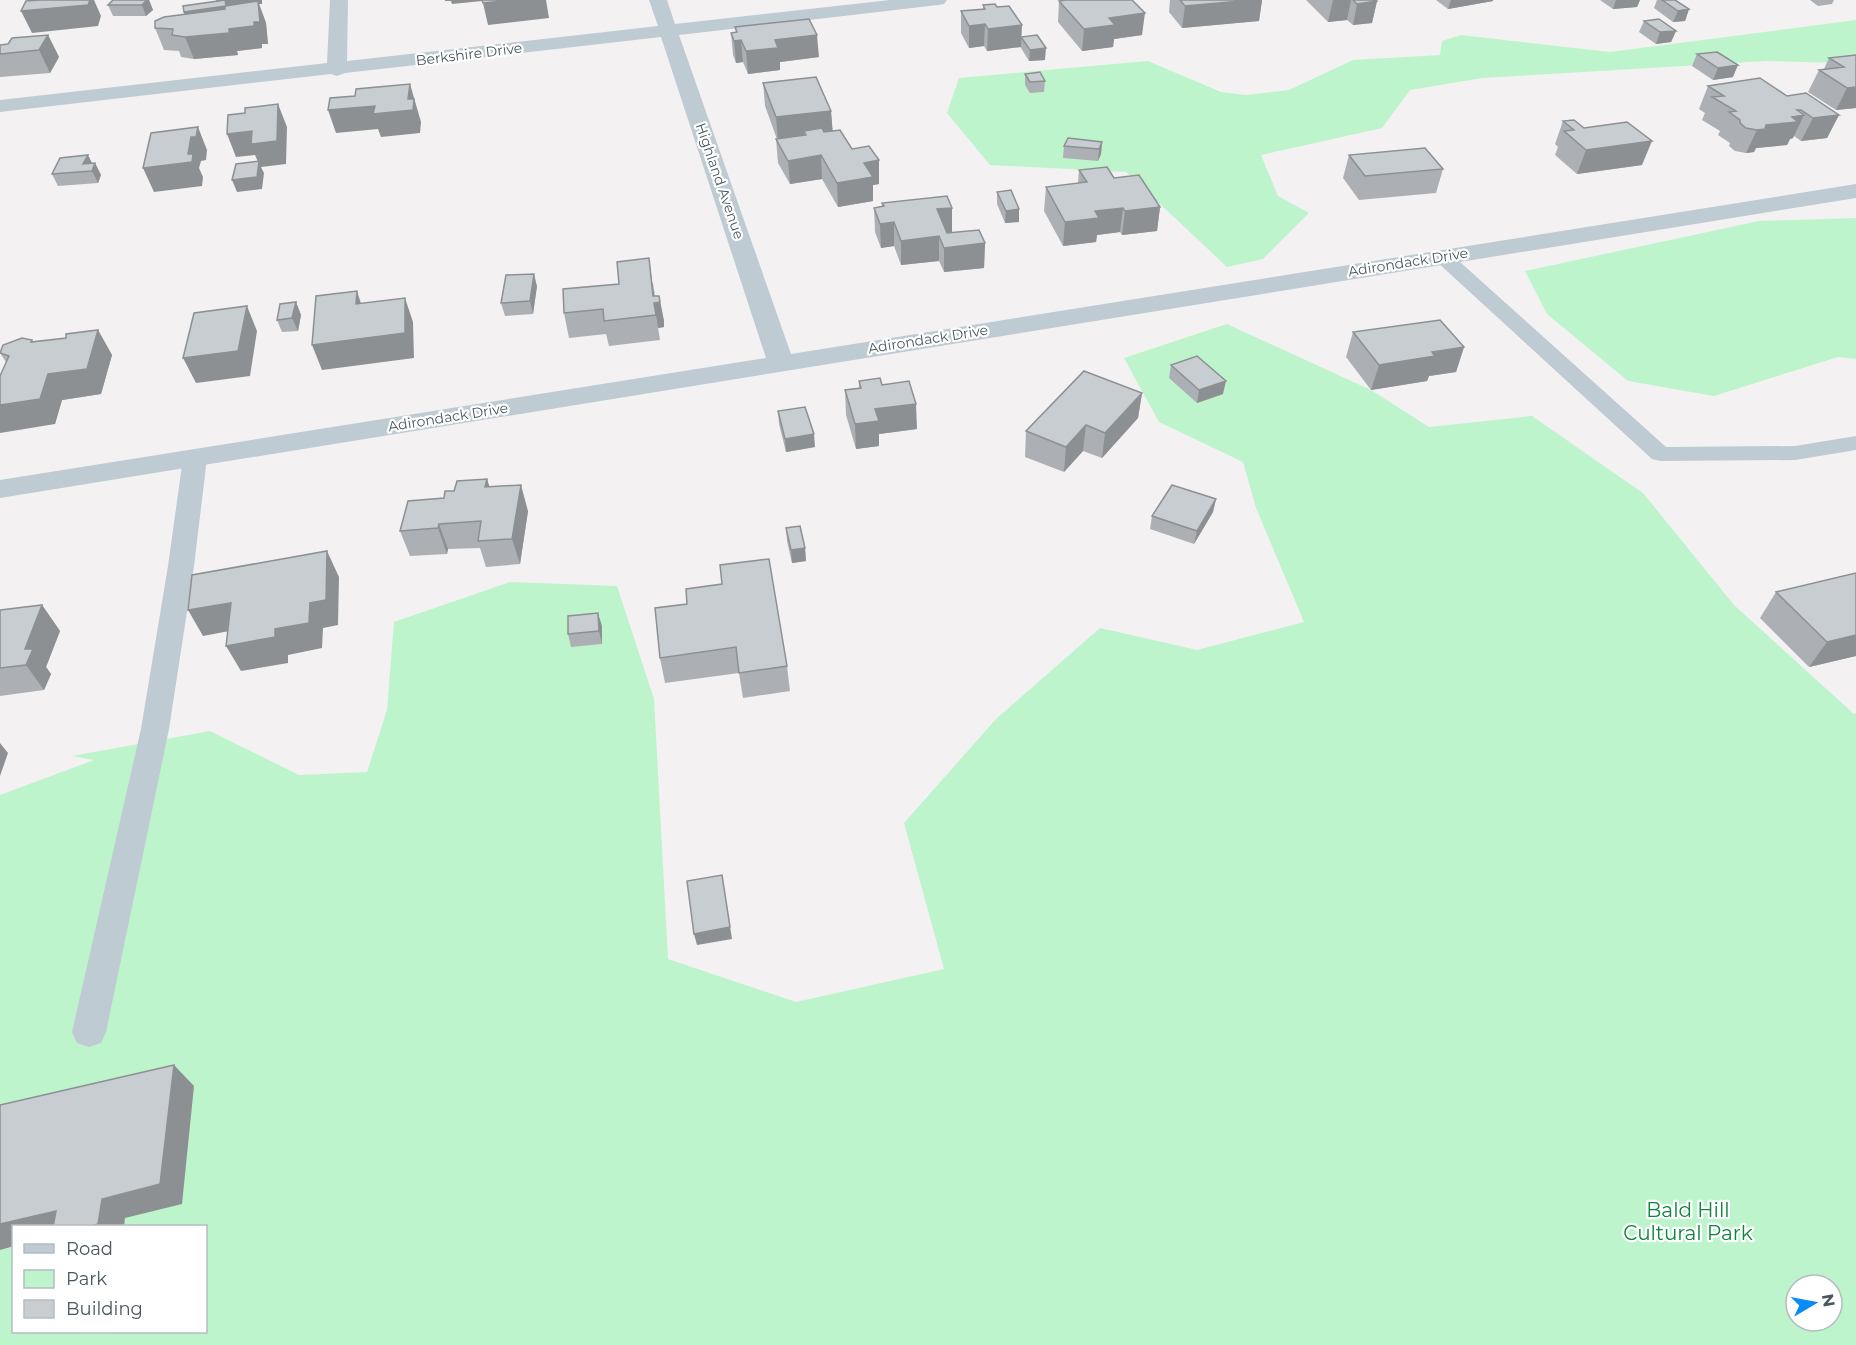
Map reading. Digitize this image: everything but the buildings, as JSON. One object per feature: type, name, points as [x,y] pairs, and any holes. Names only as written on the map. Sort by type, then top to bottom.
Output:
[{"type":"street","points":[[337,70],[339,0]]},
{"type":"street","name":"Highland Avenue","points":[[658,0],[781,363]]},
{"type":"street","name":"Berkshire Drive","points":[[0,106],[337,70],[938,0]]},
{"type":"street","name":"Adirondack Drive","points":[[0,489],[1856,191]]},
{"type":"lane","points":[[1443,257],[1660,454],[1795,453],[1856,443]]},
{"type":"lane","points":[[89,1032],[155,729],[181,566],[195,458]]},
{"type":"green space","points":[[1856,20],[1856,66],[1839,63],[1767,61],[1482,78],[1410,90],[1382,128],[1261,155],[1278,196],[1309,213],[1263,259],[1227,267],[1126,172],[990,165],[947,113],[959,78],[1148,61],[1221,92],[1246,95],[1289,90],[1353,60],[1440,55],[1442,41],[1461,35],[1610,52]]},
{"type":"green space","points":[[1856,218],[1856,359],[1838,357],[1714,396],[1628,381],[1547,314],[1525,271],[1759,221]]},
{"type":"green space","name":"Bald Hill Cultural Park","points":[[1227,324],[1371,390],[1429,427],[1532,416],[1643,493],[1734,605],[1854,714],[1856,713],[1856,1345],[0,1345],[0,795],[94,760],[72,756],[210,731],[299,775],[367,772],[387,710],[394,622],[510,582],[617,586],[654,699],[668,959],[796,1002],[944,969],[904,823],[996,719],[1100,628],[1197,650],[1304,622],[1256,508],[1243,462],[1159,422],[1124,358]]}]
